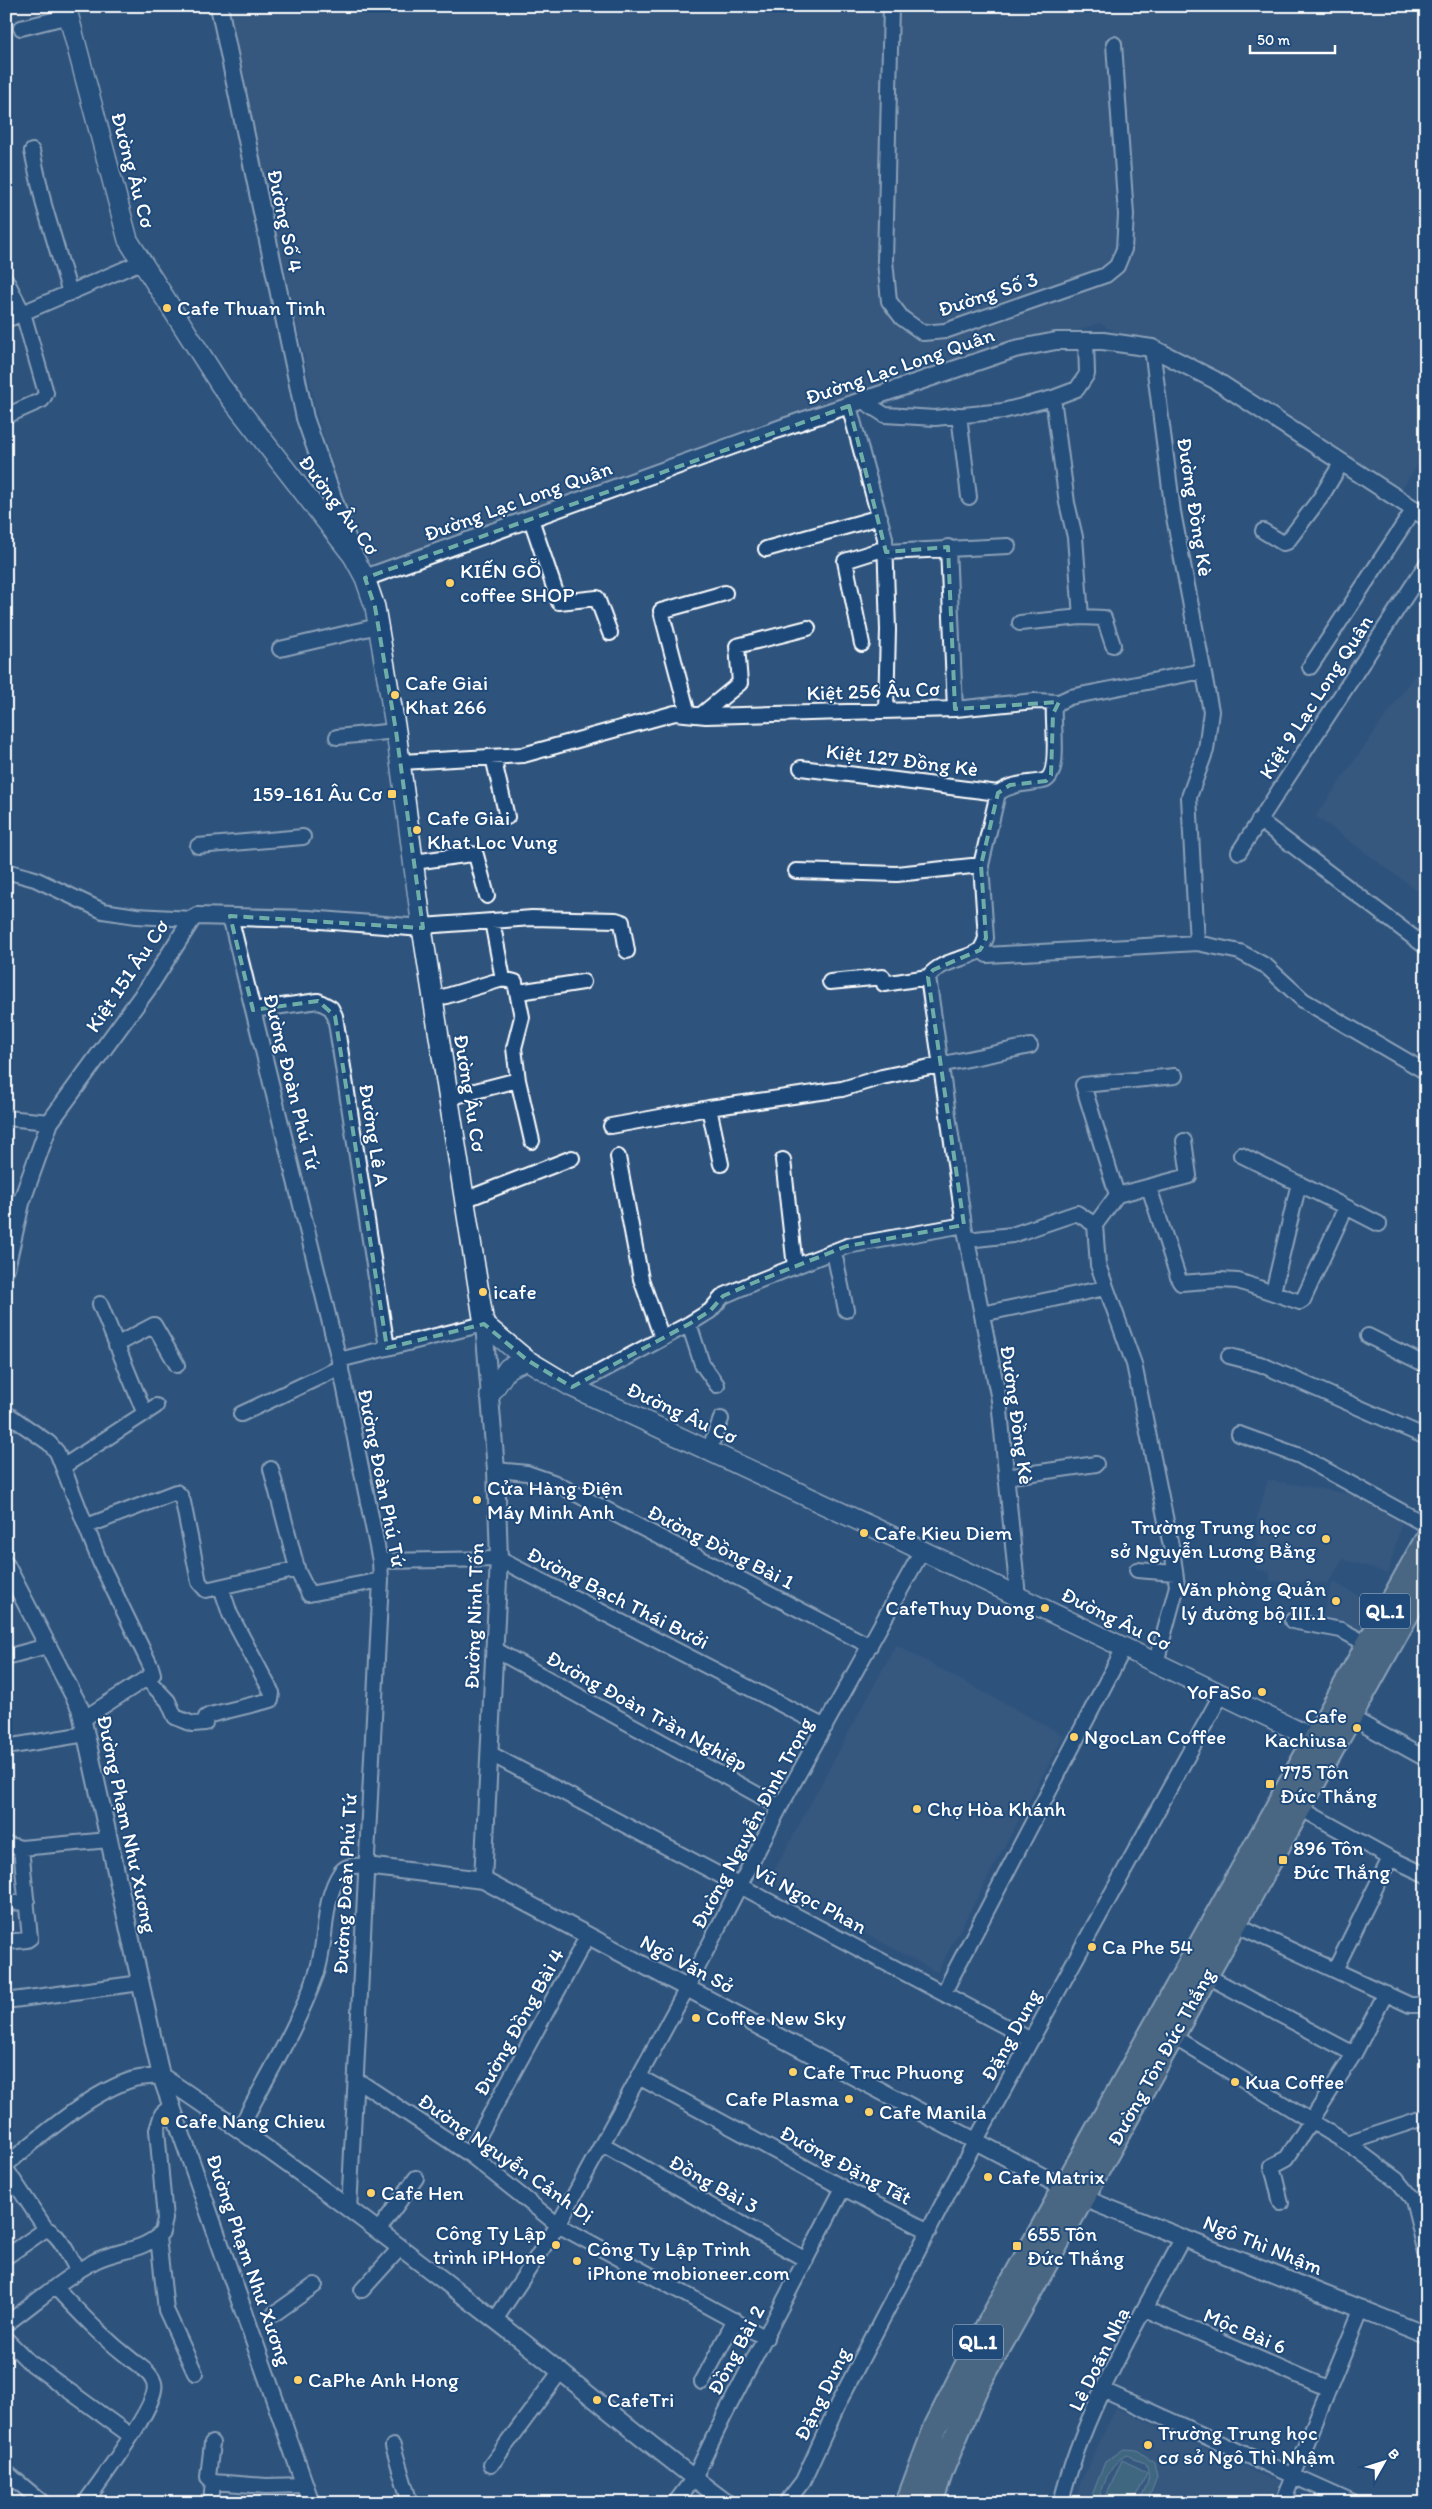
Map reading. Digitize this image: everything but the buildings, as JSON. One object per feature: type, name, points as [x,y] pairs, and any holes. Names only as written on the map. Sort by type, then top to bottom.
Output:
[{"type":"highway","name":"QL.1","points":[[1324,1743],[1366,1644],[1426,1540]]},
{"type":"highway","name":"QL.1","points":[[1324,1743],[1350,1717],[1426,1581]]},
{"type":"highway","name":"Đường Tôn Đức Thắng","points":[[907,2503],[936,2426],[974,2348],[1172,2036],[1207,1976],[1298,1807],[1324,1743]]},
{"type":"highway","name":"Đường Tôn Đức Thắng","points":[[931,2503],[942,2470],[975,2391],[1073,2193],[1324,1743]]},
{"type":"main road","name":"Đường Âu Cơ","points":[[68,11],[128,240],[221,386],[353,556],[365,578],[375,608],[401,762],[422,927],[484,1324],[527,1360],[572,1387],[922,1551],[1220,1695],[1324,1743]]},
{"type":"main road","points":[[490,1395],[508,1368],[527,1360]]},
{"type":"street","name":"Đường Số 4","points":[[219,6],[305,418],[353,556]]},
{"type":"street","name":"Đường Số 3","points":[[891,6],[885,261],[888,301],[902,318],[923,333],[945,331],[963,325],[1106,275],[1117,266],[1124,249],[1126,215],[1114,44]]},
{"type":"street","points":[[21,28],[68,11]]},
{"type":"street","points":[[32,151],[44,205],[70,293]]},
{"type":"street","points":[[6,320],[142,262]]},
{"type":"street","points":[[6,280],[23,313],[46,393],[42,400],[6,416]]},
{"type":"street","name":"Đường Lạc Long Quân","points":[[365,578],[856,403],[1015,349],[1056,341],[1103,341],[1152,348],[1215,380],[1420,513]]},
{"type":"street","points":[[856,403],[885,415],[935,418],[1003,411],[1053,398],[1077,389],[1087,374],[1086,341]]},
{"type":"street","name":"Đường Đồng Kè","points":[[1152,348],[1173,512],[1211,711],[1206,750],[1189,797],[1197,943]]},
{"type":"street","points":[[1053,398],[1067,503],[1074,538],[1081,612]]},
{"type":"street","points":[[856,403],[886,550],[886,711]]},
{"type":"street","points":[[959,415],[968,498]]},
{"type":"street","points":[[1263,531],[1283,543],[1287,542],[1320,497],[1342,462]]},
{"type":"street","points":[[1310,667],[1420,513]]},
{"type":"street","points":[[766,549],[880,517]]},
{"type":"street","points":[[531,518],[559,602],[597,598],[610,633]]},
{"type":"street","points":[[862,644],[845,561],[886,550],[1008,546]]},
{"type":"street","points":[[948,547],[955,709]]},
{"type":"street","name":"Kiệt 9 Lạc Long Quân","points":[[1239,852],[1426,564]]},
{"type":"street","points":[[725,593],[662,611],[695,714],[740,683],[736,646],[808,628]]},
{"type":"street","points":[[1020,623],[1081,612],[1104,618],[1113,645]]},
{"type":"street","points":[[280,649],[378,626]]},
{"type":"street","points":[[830,982],[883,976],[884,984],[928,978],[933,970],[947,962],[980,950],[986,938],[981,864],[998,793],[1010,785],[1046,781],[1052,775],[1055,756],[1054,707],[1059,702],[1070,697],[1203,671]]},
{"type":"street","name":"Kiệt 256 Âu Cơ","points":[[401,762],[523,755],[675,712],[695,714],[886,711],[955,709],[1035,701],[1059,702]]},
{"type":"street","points":[[337,737],[396,731]]},
{"type":"street","points":[[493,757],[507,817]]},
{"type":"street","name":"Kiệt 127 Đồng Kè","points":[[801,768],[998,793]]},
{"type":"street","points":[[1259,820],[1426,947]]},
{"type":"street","points":[[198,846],[302,837]]},
{"type":"street","points":[[414,862],[476,855],[487,896]]},
{"type":"street","points":[[796,871],[897,874],[981,864]]},
{"type":"street","points":[[6,871],[35,879],[103,911],[136,916],[192,919]]},
{"type":"street","name":"Kiệt 151 Âu Cơ","points":[[6,1268],[13,1202],[50,1122],[148,988],[192,919],[197,916],[230,916],[422,927]]},
{"type":"street","name":"Đường Đoàn Phú Tứ","points":[[230,916],[340,1364],[380,1561],[381,1580],[349,2210]]},
{"type":"street","points":[[422,927],[532,918],[620,920],[624,926],[627,950]]},
{"type":"street","points":[[492,921],[503,979]]},
{"type":"street","points":[[980,950],[987,955],[1197,943],[1240,952],[1258,962],[1303,1000],[1426,1072]]},
{"type":"street","name":"Đường Đồng Kè","points":[[928,978],[964,1225],[999,1400],[1018,1597]]},
{"type":"street","points":[[433,1000],[503,979],[515,982],[519,992],[522,1017],[514,1048],[518,1080],[532,1141]]},
{"type":"street","points":[[519,992],[583,982]]},
{"type":"street","name":"Đường Lê A","points":[[253,1010],[318,1001],[330,1008],[334,1016],[387,1348]]},
{"type":"street","points":[[610,1126],[709,1108],[842,1089],[882,1076],[1030,1046]]},
{"type":"street","points":[[1117,1195],[1083,1085],[1175,1076]]},
{"type":"street","points":[[448,1098],[518,1080]]},
{"type":"street","points":[[709,1108],[721,1164]]},
{"type":"street","points":[[6,1118],[50,1122]]},
{"type":"street","points":[[1156,1663],[1177,1586],[1134,1364],[1098,1265],[1095,1225],[1117,1195],[1189,1176],[1184,1141]]},
{"type":"street","points":[[1241,1155],[1379,1224]]},
{"type":"street","points":[[618,1157],[641,1279],[662,1338]]},
{"type":"street","points":[[464,1200],[572,1158]]},
{"type":"street","points":[[783,1160],[795,1266]]},
{"type":"street","points":[[1273,1292],[1298,1182]]},
{"type":"street","points":[[1150,1187],[1178,1280],[1182,1283],[1230,1280],[1273,1292],[1298,1302],[1303,1300],[1346,1206]]},
{"type":"street","points":[[967,1240],[1012,1235],[1077,1213],[1095,1225]]},
{"type":"street","points":[[572,1387],[710,1312],[723,1296],[795,1266],[847,1246],[964,1225]]},
{"type":"street","points":[[834,1252],[846,1310]]},
{"type":"street","points":[[982,1314],[1105,1288]]},
{"type":"street","points":[[64,1466],[151,1410],[116,1346],[100,1304]]},
{"type":"street","points":[[242,1414],[340,1364],[387,1348],[484,1324]]},
{"type":"street","name":"Đường Ninh Tốn","points":[[483,1880],[499,1559],[496,1470],[484,1324]]},
{"type":"street","name":"Đường Âu Cơ","points":[[689,1324],[702,1364],[717,1384]]},
{"type":"street","points":[[116,1346],[153,1325],[177,1365]]},
{"type":"street","points":[[1368,1336],[1426,1365]]},
{"type":"street","points":[[1229,1356],[1260,1364],[1426,1437]]},
{"type":"street","points":[[6,1414],[49,1443],[57,1452],[100,1562],[153,1674],[84,1727],[6,1747]]},
{"type":"street","points":[[708,1450],[721,1419]]},
{"type":"street","points":[[1239,1434],[1300,1456],[1426,1525]]},
{"type":"street","points":[[1006,1476],[1096,1464]]},
{"type":"street","points":[[270,1469],[298,1572],[309,1594],[381,1580]]},
{"type":"street","name":"Đường Đồng Bài 1","points":[[496,1470],[527,1473],[553,1482],[870,1646]]},
{"type":"street","points":[[87,1526],[176,1492],[180,1495],[183,1502],[199,1582],[206,1590],[294,1570],[298,1572]]},
{"type":"street","name":"Đường Nguyễn Đình Trọng","points":[[495,2320],[558,2224],[687,1988],[780,1807],[922,1551]]},
{"type":"street","name":"Đường Bạch Thái Bưởi","points":[[380,1561],[499,1559],[825,1727]]},
{"type":"street","name":"Đường Phạm Như Xương","points":[[6,1565],[80,1708],[162,2076],[311,2503]]},
{"type":"street","points":[[1137,1570],[1175,1573]]},
{"type":"street","points":[[147,1679],[168,1701],[175,1717],[186,1722],[205,1723],[209,1715],[270,1700],[272,1693],[230,1614],[221,1587]]},
{"type":"street","points":[[1292,1621],[1341,1630],[1366,1644]]},
{"type":"street","points":[[6,1657],[47,1646]]},
{"type":"street","points":[[944,1992],[1124,1648]]},
{"type":"street","name":"Đường Đoàn Trần Nghiệp","points":[[494,1649],[780,1807]]},
{"type":"street","name":"Đặng Dung","points":[[786,2503],[803,2481],[841,2398],[976,2140],[1220,1695]]},
{"type":"street","points":[[1350,1717],[1426,1759]]},
{"type":"street","name":"Vũ Ngọc Phan","points":[[489,1753],[944,1992],[1031,2040]]},
{"type":"street","points":[[1298,1807],[1390,1858],[1426,1875]]},
{"type":"street","points":[[6,1844],[11,1843],[21,1848],[109,1840]]},
{"type":"street","points":[[6,1942],[30,1938],[21,1848]]},
{"type":"street","points":[[1335,1970],[1390,1858]]},
{"type":"street","points":[[240,2128],[290,2033],[317,1973],[331,1891],[342,1870],[349,1866],[366,1866],[483,1880]]},
{"type":"street","name":"Ngô Văn Sở","points":[[483,1880],[1073,2193]]},
{"type":"street","points":[[6,1903],[26,1902]]},
{"type":"street","points":[[1235,1924],[1410,2005],[1426,2002]]},
{"type":"street","name":"Đường Đồng Bài 4","points":[[469,2154],[588,1935]]},
{"type":"street","points":[[1207,1976],[1354,2054]]},
{"type":"street","points":[[13,2000],[141,1983]]},
{"type":"street","points":[[1281,2203],[1272,2166],[1287,2158],[1312,2121],[1354,2054],[1386,1993]]},
{"type":"street","points":[[1172,2036],[1347,2143],[1404,2186],[1421,2208],[1426,2253]]},
{"type":"street","points":[[78,2271],[50,2230],[46,2229],[6,2167],[58,2122],[102,2094],[134,2079],[162,2076],[240,2128],[400,2248],[495,2320],[727,2503]]},
{"type":"street","name":"Đường Đặng Tất","points":[[639,2077],[843,2188],[929,2231]]},
{"type":"street","name":"Đường Nguyễn Cảnh Dị","points":[[357,2080],[469,2154],[558,2224],[766,2338]]},
{"type":"street","points":[[6,2324],[78,2271],[98,2260],[146,2244],[158,2236],[164,2228],[165,2220],[158,2130],[162,2114],[172,2105]]},
{"type":"street","points":[[1347,2143],[1426,2117]]},
{"type":"street","name":"Đồng Bài 3","points":[[602,2144],[806,2260]]},
{"type":"street","points":[[378,2232],[416,2178]]},
{"type":"street","name":"Đồng Bài 2","points":[[675,2503],[694,2478],[725,2414],[843,2188]]},
{"type":"street","name":"Ngô Thì Nhậm","points":[[1073,2193],[1426,2335]]},
{"type":"street","points":[[6,2257],[46,2229]]},
{"type":"street","points":[[158,2236],[165,2300],[169,2318],[195,2373]]},
{"type":"street","name":"Lê Doãn Nhạ","points":[[1061,2503],[1068,2472],[1103,2390],[1183,2236]]},
{"type":"street","points":[[362,2290],[400,2248]]},
{"type":"street","points":[[274,2314],[315,2285]]},
{"type":"street","points":[[56,2288],[99,2334],[148,2372],[155,2383],[155,2395],[131,2436],[85,2503]]},
{"type":"street","points":[[1282,2503],[1362,2308]]},
{"type":"street","name":"Mộc Bài 6","points":[[1145,2310],[1329,2389]]},
{"type":"street","points":[[702,2382],[735,2320]]},
{"type":"street","points":[[6,2339],[28,2361],[131,2436]]},
{"type":"street","points":[[491,2465],[560,2372]]},
{"type":"street","points":[[1103,2390],[1353,2503]]},
{"type":"street","points":[[212,2443],[208,2477],[213,2482],[266,2486],[305,2486]]},
{"type":"street","points":[[393,2446],[410,2503]]},
{"type":"street","points":[[6,2472],[43,2503]]},
{"type":"street","points":[[212,2503],[213,2482]]},
{"type":"highlighted area","points":[[849,406],[886,552],[948,547],[955,709],[1059,702],[1053,714],[1051,775],[1046,781],[1010,785],[998,793],[981,865],[986,938],[983,945],[980,950],[933,970],[928,977],[964,1225],[847,1246],[753,1283],[723,1296],[710,1311],[689,1324],[572,1387],[527,1360],[484,1324],[387,1348],[335,1016],[318,1001],[253,1010],[230,916],[423,928],[396,731],[375,607],[365,578],[787,426]]},
{"type":"shaded area","points":[[227,6],[1426,6],[1426,452],[1402,488],[1099,323],[366,572],[318,418]]},
{"type":"shaded area","points":[[1426,659],[1426,897],[1316,816]]},
{"type":"shaded area","name":"Trường Trung học cơ sở Nguyễn Lương Bằng","points":[[1268,1480],[1355,1495],[1402,1520],[1388,1573],[1343,1559],[1328,1583],[1270,1581],[1270,1572],[1256,1569],[1257,1519]]},
{"type":"shaded area","points":[[1333,1582],[1375,1605],[1358,1636],[1322,1618]]},
{"type":"shaded area","name":"Chợ Hòa Khánh","points":[[896,1645],[1064,1736],[937,1972],[769,1881]]},
{"type":"shaded area","name":"Trường Trung học cơ sở Ngô Thì Nhậm","points":[[1116,2408],[1280,2483],[1272,2503],[1076,2503],[1081,2482]]},
{"type":"green space","points":[[1124,2449],[1137,2450],[1154,2462],[1157,2477],[1147,2503],[1139,2503],[1146,2488],[1148,2478],[1145,2462],[1127,2455],[1111,2469],[1097,2503],[1089,2503],[1105,2462]]},
{"type":"green space","points":[[1122,2460],[1147,2472],[1134,2503],[1107,2503],[1104,2501]]},
{"type":"place","name":"Cafe Thuan Tinh","points":[[167,308]]},
{"type":"place","name":"KIẾN GỖ coffee SHOP","points":[[450,583]]},
{"type":"place","name":"Cafe Giai Khat 266","points":[[395,695]]},
{"type":"place","name":"159-161 Âu Cơ","points":[[392,794]]},
{"type":"place","name":"Cafe Giai Khat Loc Vung","points":[[417,830]]},
{"type":"place","name":"icafe","points":[[483,1292]]},
{"type":"place","name":"Cửa Hàng Điện Máy Minh Anh","points":[[477,1500]]},
{"type":"place","name":"Cafe Kieu Diem","points":[[864,1533]]},
{"type":"place","name":"Trường Trung học cơ sở Nguyễn Lương Bằng","points":[[1326,1539]]},
{"type":"place","name":"Văn phòng Quản lý đường bộ III.1","points":[[1336,1601]]},
{"type":"place","name":"CafeThuy Duong","points":[[1045,1608]]},
{"type":"place","name":"YoFaSo","points":[[1262,1692]]},
{"type":"place","name":"Cafe Kachiusa","points":[[1357,1728]]},
{"type":"place","name":"NgocLan Coffee","points":[[1074,1737]]},
{"type":"place","name":"775 Tôn Đức Thắng","points":[[1270,1784]]},
{"type":"place","name":"Chợ Hòa Khánh","points":[[917,1809]]},
{"type":"place","name":"896 Tôn Đức Thắng","points":[[1283,1860]]},
{"type":"place","name":"Ca Phe 54","points":[[1092,1947]]},
{"type":"place","name":"Coffee New Sky","points":[[696,2018]]},
{"type":"place","name":"Cafe Truc Phuong","points":[[793,2072]]},
{"type":"place","name":"Kua Coffee","points":[[1235,2082]]},
{"type":"place","name":"Cafe Plasma","points":[[849,2099]]},
{"type":"place","name":"Cafe Manila","points":[[869,2112]]},
{"type":"place","name":"Cafe Nang Chieu","points":[[165,2121]]},
{"type":"place","name":"Cafe Matrix","points":[[988,2177]]},
{"type":"place","name":"Cafe Hen","points":[[371,2193]]},
{"type":"place","name":"Công Ty Lập trình iPHone","points":[[556,2245]]},
{"type":"place","name":"655 Tôn Đức Thắng","points":[[1017,2246]]},
{"type":"place","name":"Công Ty Lập Trình iPhone mobioneer.com","points":[[577,2261]]},
{"type":"place","name":"CaPhe Anh Hong","points":[[298,2380]]},
{"type":"place","name":"CafeTri","points":[[597,2400]]},
{"type":"place","name":"Trường Trung học cơ sở Ngô Thì Nhậm","points":[[1148,2445]]}]
